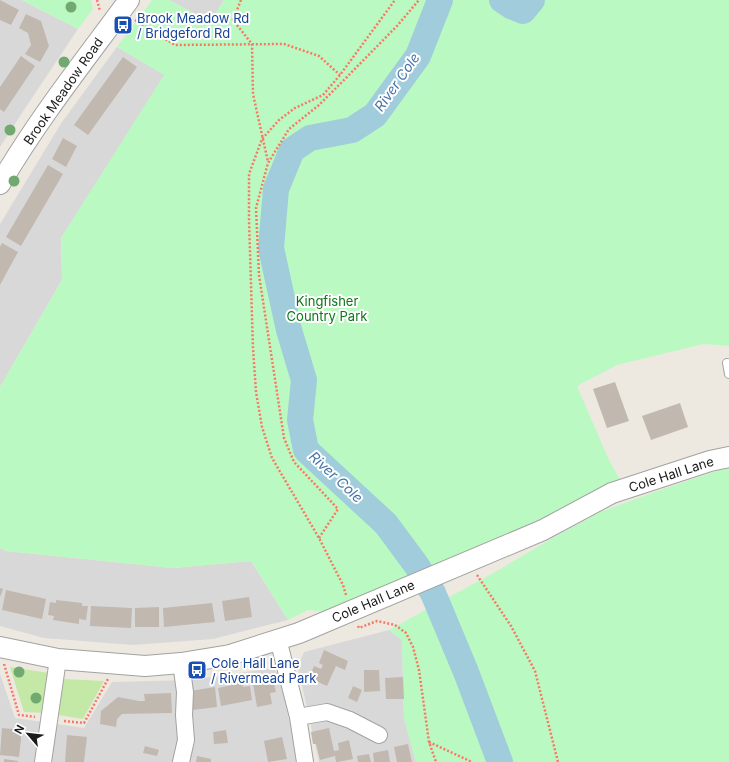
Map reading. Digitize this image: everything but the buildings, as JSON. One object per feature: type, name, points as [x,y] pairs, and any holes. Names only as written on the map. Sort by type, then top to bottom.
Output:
[{"type":"street","name":"Brook Meadow Road","points":[[0,184],[49,108],[129,0]]},
{"type":"street","name":"Cole Hall Lane","points":[[0,647],[58,659],[145,666],[181,663],[230,655],[299,633],[543,530],[612,493],[729,456]]},
{"type":"street","points":[[278,639],[298,718],[305,762]]},
{"type":"street","points":[[43,762],[58,659]]},
{"type":"street","points":[[181,663],[185,692],[184,716],[186,740],[181,762]]},
{"type":"street","points":[[298,718],[327,712],[350,720],[379,735]]},
{"type":"lane","points":[[727,363],[729,374]]},
{"type":"path","points":[[241,0],[233,20],[252,44],[253,94],[268,163]]},
{"type":"path","points":[[394,0],[323,96],[295,108],[279,120],[262,139],[249,174],[248,195],[256,392],[262,427],[272,458],[319,538],[342,585],[351,611],[360,628],[377,621],[394,625],[406,633],[413,647],[419,670],[429,742],[436,762]]},
{"type":"path","points":[[319,538],[338,509],[294,462],[284,438],[259,275],[256,208],[268,163],[289,129],[319,105],[344,82],[397,26],[419,0]]},
{"type":"path","points":[[135,20],[175,45],[284,44],[319,56],[340,75]]},
{"type":"path","points":[[462,564],[511,626],[535,670],[558,762]]},
{"type":"path","points":[[429,742],[472,762]]},
{"type":"shaded area","points":[[0,0],[22,0],[78,29],[0,147]]},
{"type":"shaded area","points":[[169,0],[224,0],[210,22]]},
{"type":"shaded area","points":[[117,47],[165,75],[61,238],[62,280],[0,387],[0,224],[62,122]]},
{"type":"shaded area","points":[[0,548],[6,551],[173,568],[251,561],[288,620],[213,639],[133,645],[44,638],[0,626]]},
{"type":"shaded area","points":[[389,630],[402,640],[404,719],[416,762],[319,762],[298,667],[304,652]]},
{"type":"shaded area","points":[[273,668],[280,676],[298,762],[0,762],[0,674],[15,718],[84,728],[112,682],[191,680]]},
{"type":"green space","points":[[22,0],[91,0],[93,9],[78,29]]},
{"type":"green space","name":"Kingfisher Country Park","points":[[152,0],[169,0],[210,22],[224,0],[729,0],[729,346],[703,344],[617,365],[577,386],[608,458],[621,482],[464,555],[441,562],[328,612],[308,610],[288,620],[251,561],[173,568],[6,551],[0,548],[0,387],[62,280],[61,238],[164,75],[117,47]]},
{"type":"green space","points":[[729,467],[729,762],[416,762],[404,719],[402,640],[389,630],[600,512]]},
{"type":"green space","points":[[10,667],[49,673],[45,713],[24,712]]},
{"type":"green space","points":[[63,679],[104,681],[83,719],[59,715]]},
{"type":"waterway","name":"River Cole","points":[[440,0],[418,56],[375,115],[352,130],[310,138],[292,150],[276,189],[271,248],[289,330],[304,380],[300,420],[306,450],[386,524],[417,566],[433,593],[466,672],[500,762]]},
{"type":"waterway","name":"River Cole","points":[[502,0],[523,11],[532,0]]},
{"type":"place","name":"Brook Meadow Rd / Bridgeford Rd","points":[[123,25]]},
{"type":"place","name":"Cole Hall Lane / Rivermead Park","points":[[197,670]]}]
